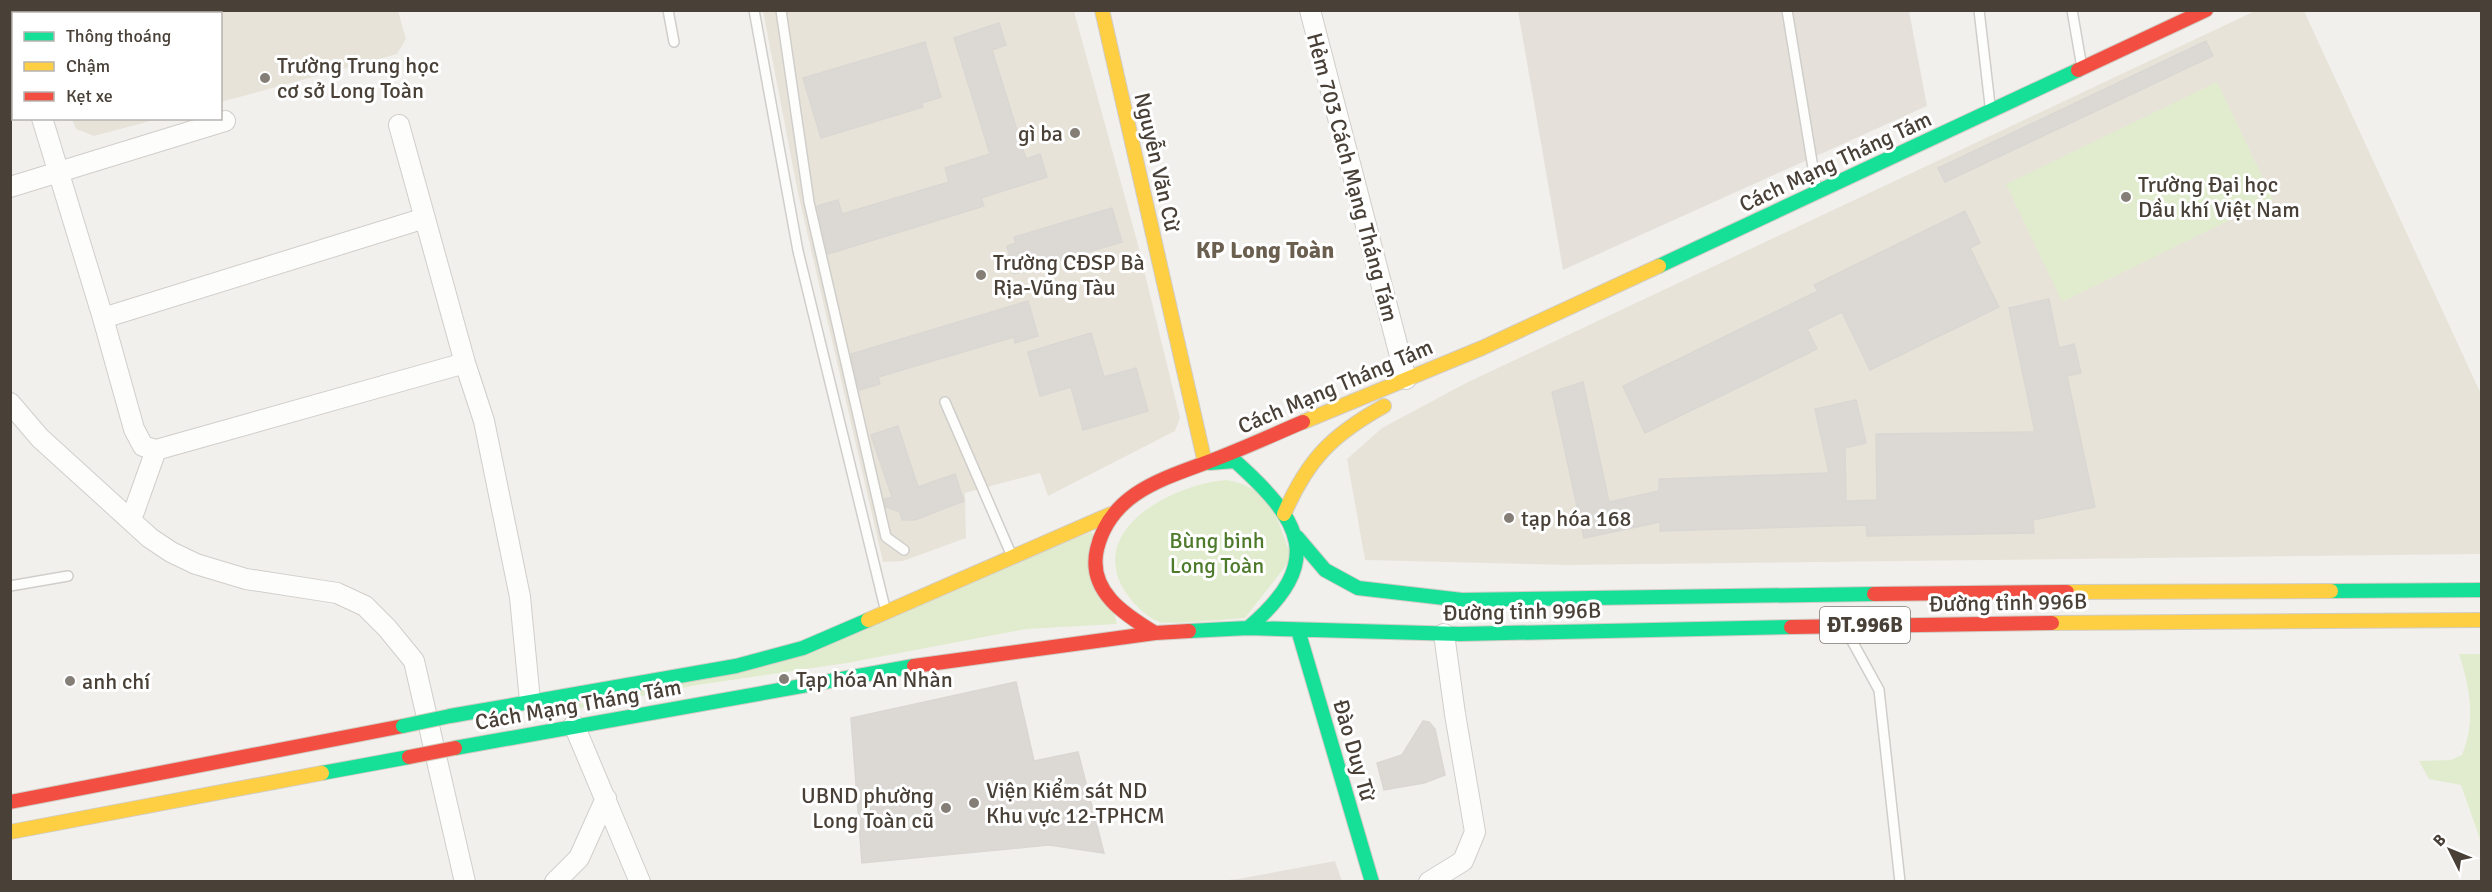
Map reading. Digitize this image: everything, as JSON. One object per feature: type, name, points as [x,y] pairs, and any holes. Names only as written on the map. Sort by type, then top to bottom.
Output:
[{"type":"main road","name":"Nguyễn Văn Cừ","points":[[1102,10],[1205,463]]},
{"type":"main road","name":"Cách Mạng Tháng Tám","points":[[1205,463],[1482,348],[1818,194],[1990,110],[2206,10]]},
{"type":"main road","name":"Cách Mạng Tháng Tám","points":[[1284,514],[1306,466],[1324,444],[1350,425],[1422,386],[1482,348]]},
{"type":"main road","points":[[1235,461],[1271,496],[1297,537],[1297,554],[1293,572],[1281,595],[1267,613],[1248,628],[1155,633],[1126,614],[1108,597],[1098,579],[1098,540],[1111,514],[1126,500],[1171,472],[1205,463],[1235,461]]},
{"type":"main road","name":"Cách Mạng Tháng Tám","points":[[10,802],[530,701],[736,666],[803,648],[1111,514]]},
{"type":"main road","name":"Đường tỉnh 996B","points":[[1297,537],[1325,570],[1358,588],[1458,620],[1843,626],[2353,619],[2481,620]]},
{"type":"main road","points":[[2353,619],[2357,590]]},
{"type":"main road","name":"Đường tỉnh 996B","points":[[1248,628],[1298,630],[1458,620],[2357,590],[2481,590]]},
{"type":"main road","name":"Đào Duy Từ","points":[[1298,630],[1372,882]]},
{"type":"main road","name":"Cách Mạng Tháng Tám","points":[[10,832],[574,725],[958,658],[1155,633]]},
{"type":"street","name":"Hẻm 703 Cách Mạng Tháng Tám","points":[[1310,10],[1406,379]]},
{"type":"street","points":[[43,120],[134,429],[143,446],[156,450],[465,363]]},
{"type":"street","points":[[10,187],[225,121]]},
{"type":"street","points":[[399,125],[465,363],[484,420],[504,509],[520,597],[530,701]]},
{"type":"street","points":[[103,318],[425,218]]},
{"type":"street","points":[[10,403],[40,438],[131,520],[171,552],[196,564],[246,579],[337,593],[365,606],[387,628],[414,661],[465,882]]},
{"type":"street","points":[[131,520],[156,450]]},
{"type":"street","points":[[1429,882],[1463,861],[1476,832],[1455,714],[1458,620]]},
{"type":"street","points":[[574,725],[640,882]]},
{"type":"street","points":[[556,881],[585,847],[606,798]]},
{"type":"lane","points":[[668,10],[674,42]]},
{"type":"lane","points":[[754,10],[798,251],[886,610]]},
{"type":"lane","points":[[780,10],[809,202],[824,271],[886,537],[904,550]]},
{"type":"lane","points":[[1787,10],[1818,194]]},
{"type":"lane","points":[[1979,10],[1990,110]]},
{"type":"lane","points":[[2072,10],[2082,67]]},
{"type":"lane","points":[[945,402],[1013,558]]},
{"type":"lane","points":[[10,585],[68,576]]},
{"type":"lane","points":[[1843,626],[1879,690],[1900,882]]},
{"type":"shaded area","name":"Trường Trung học cơ sở Long Toàn","points":[[398,11],[406,39],[397,54],[222,102],[222,12],[41,12]]},
{"type":"shaded area","name":"Trường CĐSP Bà Rịa-Vũng Tàu","points":[[763,11],[1074,11],[1137,241],[1180,418],[1175,431],[1048,496],[1040,473],[965,493],[966,538],[903,561],[883,562],[798,193]]},
{"type":"shaded area","points":[[1518,11],[1909,11],[1927,106],[1563,270]]},
{"type":"shaded area","name":"Trường Đại học Dầu khí Việt Nam","points":[[2255,11],[2304,11],[2481,394],[2481,554],[1568,565],[1365,560],[1347,459],[1382,428],[1466,383]]},
{"type":"shaded area","points":[[73,120],[154,120],[94,136],[76,129]]},
{"type":"shaded area","points":[[1335,861],[1342,881],[1217,881],[1238,879]]},
{"type":"green space","points":[[2217,82],[2273,199],[2062,302],[2006,184]]},
{"type":"green space","name":"Bùng binh Long Toàn","points":[[1227,480],[1243,484],[1264,498],[1277,519],[1292,558],[1245,618],[1174,623],[1159,622],[1153,619],[1129,598],[1123,588],[1115,566],[1118,545],[1128,527],[1163,499],[1185,489]]},
{"type":"green space","points":[[1092,532],[1117,624],[1026,629],[847,663],[697,685],[536,717],[535,713],[697,679]]},
{"type":"green space","points":[[2459,654],[2481,654],[2481,842],[2461,785],[2429,779],[2419,761],[2451,760],[2462,755],[2469,730],[2470,704]]},
{"type":"building","points":[[999,23],[1006,45],[992,50],[1026,159],[1040,154],[1047,177],[981,198],[984,206],[828,254],[817,206],[838,200],[842,214],[949,182],[945,168],[990,154],[954,38]]},
{"type":"building","points":[[2206,41],[2213,56],[1945,182],[1938,168]]},
{"type":"building","points":[[925,42],[941,97],[922,103],[923,107],[821,138],[803,78]]},
{"type":"building","points":[[1112,208],[1122,242],[1014,274],[1007,246],[1016,243],[1014,237]]},
{"type":"building","points":[[1965,211],[1980,243],[1970,248],[1999,307],[1870,370],[1842,312],[1807,329],[1817,349],[1645,433],[1623,386],[1818,291],[1814,285]]},
{"type":"building","points":[[2049,299],[2059,348],[2074,344],[2081,373],[2067,376],[2095,507],[2033,520],[2034,533],[1867,536],[1866,525],[1660,531],[1660,522],[1584,538],[1552,392],[1583,382],[1609,502],[1659,491],[1659,479],[1829,473],[1815,409],[1856,400],[1866,443],[1845,448],[1846,501],[1877,500],[1876,434],[2035,432],[2009,308]]},
{"type":"building","points":[[1028,301],[1038,336],[1015,343],[1014,337],[878,377],[880,384],[859,390],[851,354]]},
{"type":"building","points":[[1091,333],[1104,377],[1136,368],[1148,411],[1083,430],[1071,387],[1040,396],[1028,352]]},
{"type":"building","points":[[898,426],[918,487],[955,474],[964,501],[915,520],[902,520],[900,512],[886,507],[884,499],[892,497],[871,435]]},
{"type":"building","name":"Viện Kiểm sát ND Khu vực 12-TPHCM","points":[[1016,682],[1034,761],[1078,752],[1104,853],[1049,845],[862,863],[851,718]]},
{"type":"building","points":[[1423,721],[1429,722],[1435,729],[1445,775],[1424,783],[1384,790],[1377,763],[1402,755]]},
{"type":"traffic: fast","points":[[1659,266],[2078,70]]},
{"type":"traffic: fast","points":[[1209,463],[1235,461],[1276,503],[1289,523],[1296,542],[1296,562],[1288,582],[1273,604],[1248,628]]},
{"type":"traffic: fast","points":[[1297,537],[1325,570],[1358,588],[1462,600],[1874,594]]},
{"type":"traffic: fast","points":[[2331,591],[2482,590]]},
{"type":"traffic: fast","points":[[450,716],[736,666],[803,648],[868,620]]},
{"type":"traffic: fast","points":[[1189,631],[1248,628],[1460,634],[1791,627]]},
{"type":"traffic: fast","points":[[1298,630],[1372,882]]},
{"type":"traffic: fast","points":[[455,748],[914,666]]},
{"type":"traffic: fast","points":[[403,726],[450,716]]},
{"type":"traffic: fast","points":[[322,773],[409,757]]},
{"type":"traffic: slow","points":[[1102,10],[1205,463]]},
{"type":"traffic: slow","points":[[1303,422],[1482,348],[1659,266]]},
{"type":"traffic: slow","points":[[1284,514],[1302,478],[1324,450],[1350,427],[1384,406]]},
{"type":"traffic: slow","points":[[868,620],[1111,514]]},
{"type":"traffic: slow","points":[[2067,592],[2331,591]]},
{"type":"traffic: slow","points":[[2052,623],[2482,620]]},
{"type":"traffic: slow","points":[[10,832],[322,773]]},
{"type":"traffic: jam","points":[[2078,70],[2206,10]]},
{"type":"traffic: jam","points":[[1155,633],[1121,610],[1103,589],[1098,577],[1095,564],[1097,549],[1103,530],[1113,515],[1139,492],[1154,483],[1230,454],[1303,422]]},
{"type":"traffic: jam","points":[[1874,594],[2067,592]]},
{"type":"traffic: jam","points":[[1791,627],[2052,623]]},
{"type":"traffic: jam","points":[[914,666],[1155,633],[1189,631]]},
{"type":"traffic: jam","points":[[10,802],[403,726]]},
{"type":"traffic: jam","points":[[409,757],[455,748]]},
{"type":"place","name":"Trường Trung học cơ sở Long Toàn","points":[[265,78]]},
{"type":"place","name":"gì ba","points":[[1075,133]]},
{"type":"place","name":"Trường Đại học Dầu khí Việt Nam","points":[[2126,197]]},
{"type":"place","name":"Trường CĐSP Bà Rịa-Vũng Tàu","points":[[981,275]]},
{"type":"place","name":"tạp hóa 168","points":[[1509,518]]},
{"type":"place","name":"Tạp hóa An Nhàn","points":[[784,679]]},
{"type":"place","name":"anh chí","points":[[70,681]]},
{"type":"place","name":"Viện Kiểm sát ND Khu vực 12-TPHCM","points":[[974,803]]},
{"type":"place","name":"UBND phường Long Toàn cũ","points":[[946,808]]},
{"type":"district","name":"KP Long Toàn","points":[[1265,250]]}]
